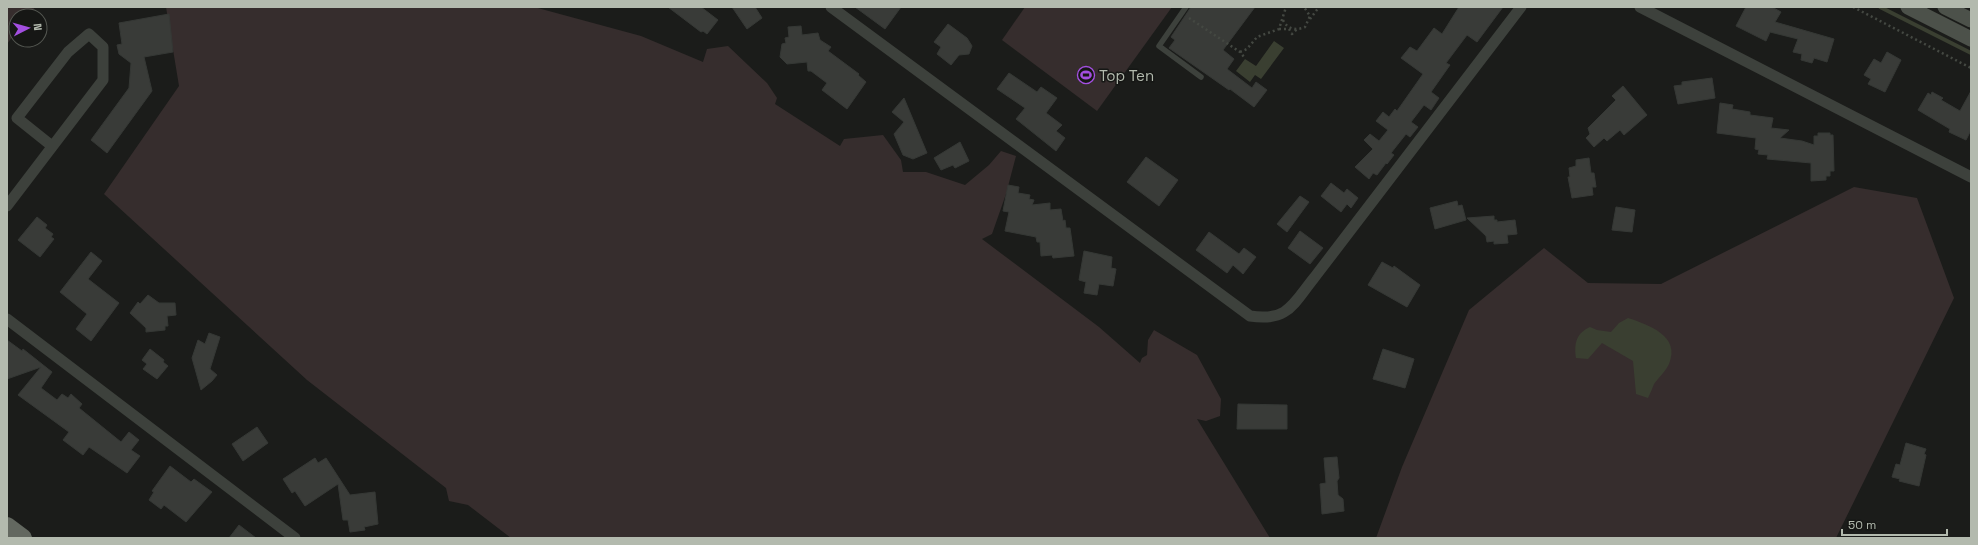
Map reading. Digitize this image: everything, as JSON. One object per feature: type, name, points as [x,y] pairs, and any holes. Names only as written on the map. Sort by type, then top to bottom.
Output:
[{"type":"highway","points":[[7,526],[23,538]]},
{"type":"main road","points":[[1908,7],[1971,39]]},
{"type":"main road","points":[[1945,7],[1971,20]]},
{"type":"street","points":[[831,7],[1250,316],[1267,318],[1285,313],[1314,278],[1521,7]]},
{"type":"street","points":[[1640,7],[1971,177]]},
{"type":"street","points":[[7,206],[103,80],[103,47],[89,34],[68,52],[17,118],[52,146]]},
{"type":"street","points":[[7,319],[295,538]]},
{"type":"lane","points":[[1186,7],[1159,46],[1201,78]]},
{"type":"path","points":[[1278,29],[1286,7]]},
{"type":"path","points":[[1304,7],[1309,13],[1309,21]]},
{"type":"path","points":[[1240,52],[1247,49],[1257,37],[1278,29],[1296,29],[1305,27],[1319,7]]},
{"type":"path","points":[[1854,7],[1971,68]]},
{"type":"path","points":[[1182,13],[1240,52],[1244,57]]},
{"type":"path","points":[[1309,13],[1315,13]]},
{"type":"path","points":[[1283,17],[1284,22],[1292,34],[1296,29]]},
{"type":"shaded area","points":[[7,7],[35,7],[8,8],[7,44]]},
{"type":"shaded area","points":[[166,7],[534,7],[641,36],[703,62],[707,49],[728,46],[767,83],[777,98],[775,104],[840,146],[844,139],[883,135],[901,160],[903,172],[926,172],[965,185],[989,165],[1001,151],[1016,156],[1006,194],[992,234],[982,239],[1099,327],[1140,363],[1142,358],[1147,355],[1148,340],[1154,330],[1197,355],[1221,399],[1220,416],[1206,421],[1197,419],[1270,538],[511,538],[468,505],[449,501],[446,488],[307,380],[104,194],[179,86]]},
{"type":"shaded area","name":"Top Ten","points":[[1025,7],[1172,7],[1097,111],[1002,40]]},
{"type":"shaded area","points":[[1274,41],[1284,48],[1261,79],[1255,75],[1250,82],[1236,71],[1245,59],[1256,66]]},
{"type":"shaded area","points":[[1854,187],[1917,198],[1954,298],[1836,538],[1376,538],[1402,467],[1469,310],[1544,248],[1588,283],[1661,284]]},
{"type":"shaded area","points":[[1628,318],[1645,324],[1661,333],[1671,346],[1672,354],[1669,364],[1654,384],[1648,398],[1636,394],[1633,361],[1602,343],[1588,359],[1576,358],[1575,348],[1577,340],[1585,329],[1590,327],[1597,330],[1611,332],[1619,323]]},
{"type":"building","points":[[668,7],[701,7],[718,20],[707,34],[703,31],[701,32]]},
{"type":"building","points":[[732,7],[755,7],[762,18],[747,29]]},
{"type":"building","points":[[855,7],[901,7],[885,29]]},
{"type":"building","points":[[1191,7],[1255,7],[1223,50],[1234,59],[1227,69],[1252,88],[1256,82],[1267,90],[1254,107],[1169,48],[1175,40],[1171,37]]},
{"type":"building","points":[[1459,7],[1503,7],[1477,42],[1467,35],[1446,63],[1450,65],[1431,92],[1439,98],[1431,110],[1424,105],[1411,122],[1418,127],[1410,137],[1406,134],[1391,153],[1394,155],[1387,164],[1386,163],[1377,175],[1373,173],[1369,179],[1355,167],[1373,149],[1364,140],[1370,134],[1379,141],[1388,130],[1376,121],[1383,112],[1389,117],[1395,109],[1397,111],[1423,74],[1401,58],[1410,47],[1417,51],[1434,28],[1442,34]]},
{"type":"building","points":[[1746,7],[1772,7],[1781,12],[1775,22],[1834,39],[1827,62],[1814,58],[1812,63],[1801,60],[1802,54],[1793,52],[1798,39],[1770,32],[1766,41],[1736,26]]},
{"type":"building","points":[[169,14],[173,52],[144,57],[152,91],[107,153],[91,140],[129,88],[131,63],[119,54],[117,45],[122,44],[119,23]]},
{"type":"building","points":[[948,24],[967,38],[972,46],[969,54],[959,55],[951,65],[937,54],[941,47],[934,42]]},
{"type":"building","points":[[801,26],[802,35],[818,33],[820,40],[831,47],[828,51],[859,74],[858,75],[866,82],[847,109],[822,90],[827,83],[811,71],[808,71],[807,62],[787,64],[780,57],[782,44],[786,43],[785,38],[789,37],[788,27]]},
{"type":"building","points":[[1887,52],[1901,60],[1885,92],[1868,84],[1871,79],[1864,75],[1874,59],[1881,63]]},
{"type":"building","points":[[1009,73],[1037,92],[1041,87],[1057,98],[1046,113],[1062,125],[1056,131],[1065,138],[1056,151],[1016,119],[1025,108],[997,89]]},
{"type":"building","points":[[1712,78],[1715,98],[1678,104],[1674,86],[1682,85],[1682,82]]},
{"type":"building","points":[[1623,86],[1647,115],[1624,135],[1620,130],[1607,141],[1604,138],[1594,147],[1586,138],[1590,134],[1588,128],[1616,100],[1612,96]]},
{"type":"building","points":[[1971,91],[1971,130],[1966,140],[1949,132],[1950,129],[1918,110],[1928,93],[1931,95],[1932,92],[1943,98],[1941,100],[1960,111]]},
{"type":"building","points":[[904,98],[927,153],[913,159],[903,155],[894,134],[904,122],[892,112]]},
{"type":"building","points":[[1720,103],[1733,105],[1732,109],[1750,112],[1750,115],[1773,118],[1771,128],[1789,130],[1780,138],[1802,141],[1814,145],[1814,136],[1818,136],[1818,133],[1830,133],[1830,135],[1833,135],[1834,171],[1830,171],[1830,176],[1826,176],[1826,180],[1811,181],[1811,163],[1767,159],[1768,155],[1758,154],[1759,150],[1755,149],[1756,138],[1717,133]]},
{"type":"building","points":[[960,142],[969,161],[955,168],[953,165],[941,170],[934,158]]},
{"type":"building","points":[[1146,157],[1178,180],[1159,206],[1127,182]]},
{"type":"building","points":[[1589,158],[1591,173],[1594,173],[1596,187],[1592,187],[1593,195],[1572,198],[1568,177],[1570,177],[1569,168],[1576,166],[1576,160]]},
{"type":"building","points":[[1331,183],[1344,193],[1347,189],[1358,198],[1351,208],[1347,204],[1341,212],[1321,196]]},
{"type":"building","points":[[1008,185],[1019,187],[1018,193],[1030,195],[1029,199],[1034,200],[1032,205],[1050,203],[1050,210],[1061,209],[1066,228],[1070,228],[1074,256],[1053,258],[1052,255],[1041,256],[1040,242],[1037,242],[1036,237],[1005,231],[1009,212],[1003,211]]},
{"type":"building","points":[[1300,196],[1309,202],[1287,232],[1277,224]]},
{"type":"building","points":[[1457,201],[1458,206],[1462,205],[1466,220],[1435,229],[1430,208]]},
{"type":"building","points":[[1616,207],[1635,210],[1632,232],[1612,230]]},
{"type":"building","points":[[1494,216],[1494,220],[1497,220],[1497,222],[1515,220],[1517,234],[1507,235],[1508,243],[1494,244],[1494,241],[1487,242],[1486,236],[1467,218]]},
{"type":"building","points":[[37,217],[47,225],[45,228],[53,234],[51,237],[54,239],[40,257],[18,240]]},
{"type":"building","points":[[1300,231],[1323,248],[1310,264],[1288,248]]},
{"type":"building","points":[[1209,232],[1239,254],[1244,248],[1256,257],[1243,274],[1233,265],[1227,273],[1196,250]]},
{"type":"building","points":[[1084,251],[1112,257],[1111,268],[1116,269],[1113,286],[1099,284],[1097,295],[1084,293],[1086,282],[1079,280]]},
{"type":"building","points":[[91,252],[102,261],[88,279],[119,303],[91,341],[76,329],[87,314],[60,292]]},
{"type":"building","points":[[1382,262],[1393,268],[1394,266],[1420,285],[1407,307],[1368,285]]},
{"type":"building","points":[[148,295],[159,303],[175,303],[176,315],[167,316],[168,326],[165,326],[165,330],[146,332],[146,328],[130,313],[138,302],[140,304]]},
{"type":"building","points":[[209,333],[220,337],[210,369],[217,375],[201,390],[192,358],[198,340],[205,344]]},
{"type":"building","points":[[7,340],[22,351],[23,349],[52,372],[41,388],[57,400],[62,394],[68,398],[71,394],[82,404],[79,408],[121,442],[129,432],[139,440],[131,450],[140,456],[127,473],[89,447],[83,455],[63,440],[69,432],[18,395],[41,367],[7,379]]},
{"type":"building","points":[[150,349],[164,360],[163,362],[168,366],[157,379],[143,369],[147,364],[142,360]]},
{"type":"building","points":[[1383,349],[1414,359],[1405,388],[1373,379]]},
{"type":"building","points":[[1238,404],[1287,405],[1287,429],[1237,429]]},
{"type":"building","points":[[257,427],[268,443],[243,461],[232,444]]},
{"type":"building","points":[[1906,443],[1926,449],[1919,486],[1899,481],[1900,479],[1892,477],[1896,464],[1900,465]]},
{"type":"building","points":[[1337,457],[1339,478],[1337,481],[1338,495],[1343,499],[1344,511],[1322,514],[1320,484],[1326,483],[1324,458]]},
{"type":"building","points":[[315,458],[318,463],[326,458],[350,495],[375,492],[378,524],[364,527],[365,530],[350,532],[348,520],[343,520],[338,484],[305,506],[295,491],[292,493],[283,479]]},
{"type":"building","points":[[170,466],[191,482],[194,479],[212,492],[186,522],[164,505],[161,509],[149,500],[154,492],[152,491]]},
{"type":"building","points":[[239,525],[256,538],[229,538]]},
{"type":"waterway","points":[[1880,7],[1971,53]]},
{"type":"place","name":"Top Ten","points":[[1086,75]]}]
